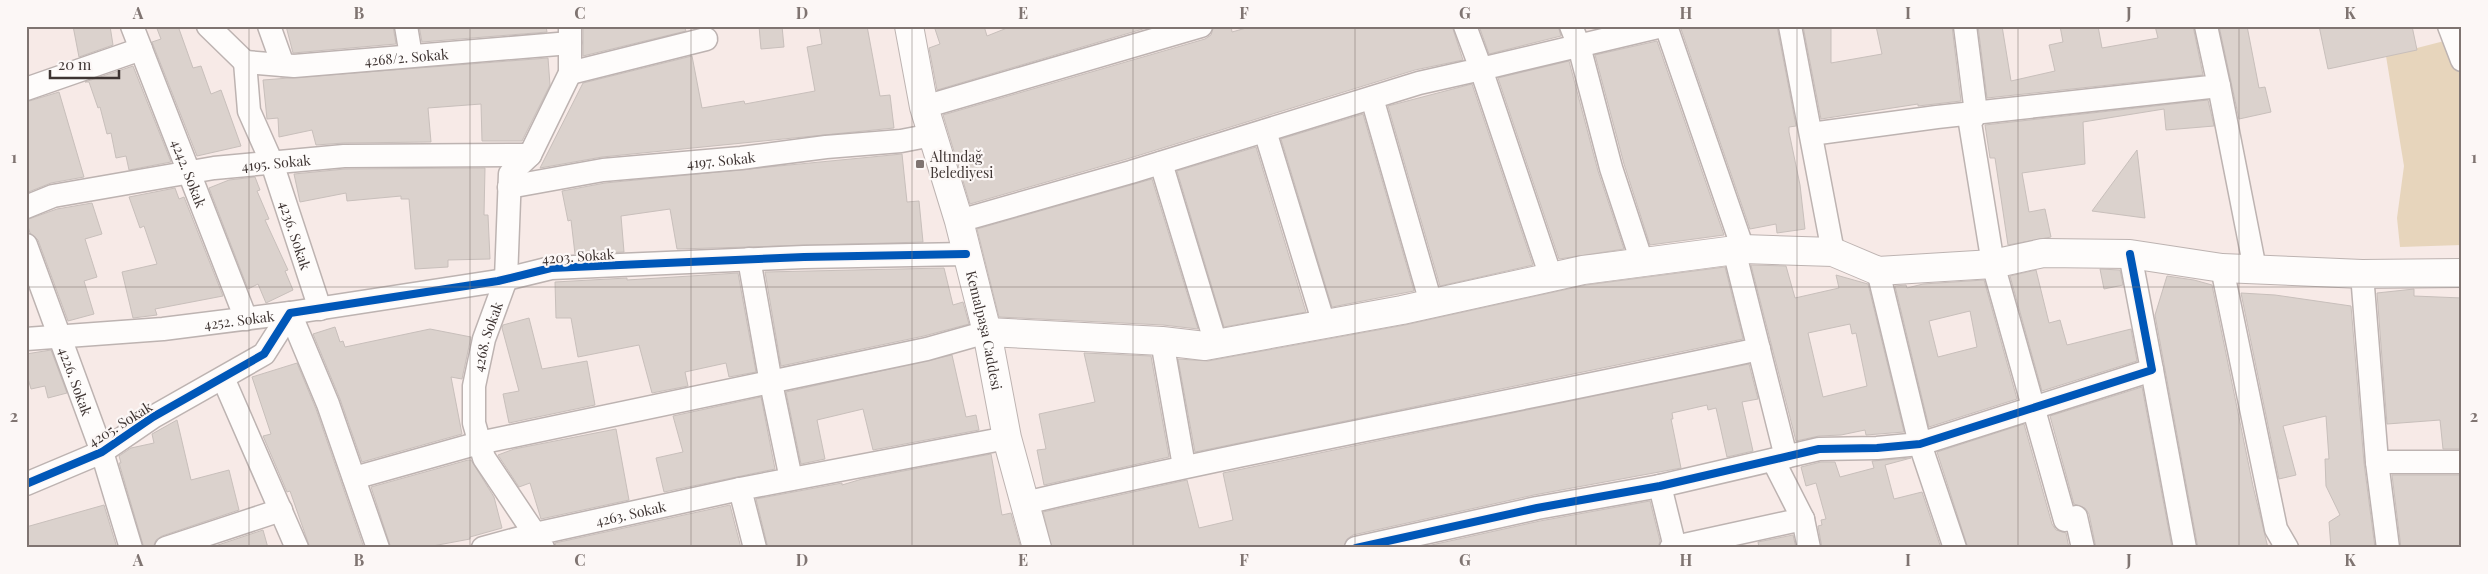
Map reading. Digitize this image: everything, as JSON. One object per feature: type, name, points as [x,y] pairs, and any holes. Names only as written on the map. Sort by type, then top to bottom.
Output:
[{"type":"main road","name":"Kemalpaşa Caddesi","points":[[910,26],[924,107],[959,221],[987,332],[1007,438],[1037,548]]},
{"type":"main road","points":[[987,332],[1162,341],[1205,346],[1431,304],[1551,277],[1642,262],[1739,250],[1832,252],[1878,271],[1993,264],[2043,253],[2130,254],[2222,268],[2362,274],[2462,273]]},
{"type":"street","name":"4242. Sokak","points":[[132,26],[246,319]]},
{"type":"street","points":[[208,26],[245,62]]},
{"type":"street","points":[[269,26],[283,65]]},
{"type":"street","points":[[406,26],[411,56]]},
{"type":"street","points":[[924,107],[1201,26]]},
{"type":"street","points":[[1465,26],[1551,277]]},
{"type":"street","points":[[959,221],[1160,163],[1419,83],[1481,69],[1575,36],[1662,26]]},
{"type":"street","points":[[1666,26],[1739,250],[1779,459],[1803,519],[1809,548]]},
{"type":"street","points":[[1790,26],[1832,252]]},
{"type":"street","points":[[1965,26],[1976,113],[1970,123],[1993,264],[2065,520],[2076,517],[2083,548]]},
{"type":"street","points":[[2206,26],[2255,269]]},
{"type":"street","points":[[2449,26],[2462,60]]},
{"type":"street","name":"4268/2. Sokak","points":[[245,62],[294,66],[411,56],[570,35]]},
{"type":"street","name":"4268. Sokak","points":[[539,541],[484,458],[474,423],[474,386],[484,339],[506,279],[510,174],[530,155],[570,74],[570,35]]},
{"type":"street","points":[[1575,36],[1611,168],[1642,262]]},
{"type":"street","points":[[570,74],[706,39]]},
{"type":"street","points":[[26,89],[141,49]]},
{"type":"street","name":"4236. Sokak","points":[[245,62],[248,111],[272,163],[320,309]]},
{"type":"street","points":[[1811,134],[1976,113],[2219,86]]},
{"type":"street","points":[[1372,98],[1431,304]]},
{"type":"street","points":[[1265,131],[1324,324]]},
{"type":"street","name":"4197. Sokak","points":[[509,187],[603,170],[742,158],[826,147],[900,141],[932,135]]},
{"type":"street","name":"4195. Sokak","points":[[26,208],[54,196],[188,172],[272,163],[344,156],[530,155]]},
{"type":"street","points":[[1160,163],[1216,344]]},
{"type":"street","name":"4226. Sokak","points":[[26,245],[102,452],[131,548]]},
{"type":"street","name":"4203. Sokak","points":[[290,314],[506,279],[551,268],[750,259],[966,254]]},
{"type":"street","points":[[2130,254],[2185,548]]},
{"type":"street","points":[[750,259],[771,383],[791,479]]},
{"type":"street","points":[[2222,268],[2276,529],[2287,548]]},
{"type":"street","points":[[1878,271],[1920,444],[1955,548]]},
{"type":"street","points":[[2362,274],[2378,462],[2388,548]]},
{"type":"street","points":[[290,314],[264,354],[223,378],[297,548]]},
{"type":"street","name":"4252. Sokak","points":[[26,339],[290,314],[328,404],[378,548]]},
{"type":"street","points":[[354,478],[480,443],[927,349],[987,332]]},
{"type":"street","points":[[1162,341],[1184,466]]},
{"type":"street","points":[[1025,503],[1184,466],[1528,398],[1759,349]]},
{"type":"street","points":[[1356,548],[1537,508],[1660,486],[1819,449],[1878,448],[1920,444],[2033,406],[2152,370]]},
{"type":"street","name":"4205. Sokak","points":[[26,484],[102,452],[154,417],[223,378]]},
{"type":"street","name":"4263. Sokak","points":[[539,541],[740,489],[1007,438]]},
{"type":"street","points":[[2378,462],[2462,462]]},
{"type":"street","points":[[1660,486],[1673,547],[1803,519]]},
{"type":"street","points":[[740,489],[755,548]]},
{"type":"street","points":[[166,548],[281,510]]},
{"type":"street","points":[[482,548],[539,541]]},
{"type":"shaded area","points":[[2448,40],[2462,81],[2462,245],[2400,247],[2397,218],[2404,166],[2386,56]]},
{"type":"building","points":[[73,26],[110,26],[113,45],[79,57]]},
{"type":"building","points":[[156,26],[178,26],[193,68],[201,66],[211,94],[221,90],[241,146],[197,156],[152,42],[161,39]]},
{"type":"building","points":[[286,26],[393,26],[396,44],[293,53]]},
{"type":"building","points":[[419,26],[546,26],[547,32],[422,42]]},
{"type":"building","points":[[583,26],[684,26],[686,31],[583,56]]},
{"type":"building","points":[[759,26],[782,26],[784,47],[761,49]]},
{"type":"building","points":[[819,26],[867,26],[880,96],[890,95],[894,128],[602,157],[540,168],[583,83],[692,56],[702,108],[744,101],[745,104],[815,91],[807,47],[822,44]]},
{"type":"building","points":[[934,26],[984,26],[987,36],[1012,26],[1153,26],[937,90],[929,48],[940,44]]},
{"type":"building","points":[[1214,26],[1231,26],[1232,32],[1253,26],[1452,26],[1463,60],[1415,70],[1127,159],[970,204],[943,115],[1205,39],[1211,35]]},
{"type":"building","points":[[1479,26],[1558,26],[1561,36],[1489,54]]},
{"type":"building","points":[[1680,26],[1777,26],[1796,126],[1789,127],[1789,132],[1800,185],[1805,229],[1777,233],[1776,224],[1750,229]]},
{"type":"building","points":[[1803,26],[1831,26],[1831,63],[1882,54],[1876,26],[1952,26],[1961,101],[1918,106],[1918,104],[1821,119]]},
{"type":"building","points":[[1978,26],[2002,26],[2011,81],[2055,71],[2049,45],[2063,42],[2060,26],[2098,26],[2102,48],[2158,38],[2155,26],[2193,26],[2203,75],[1987,98]]},
{"type":"building","points":[[2219,26],[2247,26],[2259,88],[2265,87],[2271,112],[2239,119]]},
{"type":"building","points":[[2319,26],[2412,26],[2417,50],[2328,69]]},
{"type":"building","points":[[1657,41],[1724,235],[1650,245],[1624,164],[1595,55]]},
{"type":"building","points":[[548,58],[550,85],[522,141],[482,141],[481,104],[428,108],[431,142],[316,145],[312,130],[279,137],[278,118],[267,119],[263,80]]},
{"type":"building","points":[[1569,61],[1598,171],[1624,249],[1559,259],[1498,78]]},
{"type":"building","points":[[133,66],[171,162],[129,170],[126,156],[116,158],[111,133],[107,134],[100,107],[98,108],[89,82],[85,82]]},
{"type":"building","points":[[1472,84],[1533,265],[1440,286],[1388,106]]},
{"type":"building","points":[[59,92],[84,177],[51,183],[26,193],[26,102]]},
{"type":"building","points":[[2208,100],[2214,126],[2166,130],[2164,109],[2083,122],[2085,164],[2022,173],[2029,212],[2045,209],[2051,237],[2008,245],[1995,158],[1990,158],[1985,125]]},
{"type":"building","points":[[1363,114],[1414,291],[1332,307],[1281,139]]},
{"type":"building","points":[[1256,147],[1306,312],[1224,327],[1177,171]]},
{"type":"building","points":[[2137,150],[2145,218],[2092,211]]},
{"type":"building","points":[[902,154],[907,202],[919,201],[923,242],[677,249],[670,209],[621,216],[624,252],[575,254],[571,220],[568,221],[562,191],[605,183]]},
{"type":"building","points":[[485,168],[484,215],[488,215],[490,259],[448,260],[448,267],[415,269],[409,199],[401,199],[401,196],[347,201],[346,193],[300,202],[294,174],[345,169]]},
{"type":"building","points":[[255,177],[260,190],[257,191],[269,219],[265,220],[288,270],[285,271],[293,290],[266,303],[258,284],[248,289],[209,188],[229,180]]},
{"type":"building","points":[[1152,179],[1198,329],[1163,325],[999,317],[977,229]]},
{"type":"building","points":[[175,188],[179,199],[184,197],[223,296],[155,309],[157,315],[133,318],[122,272],[157,264],[144,226],[140,228],[129,197]]},
{"type":"building","points":[[92,203],[102,234],[85,239],[97,277],[84,281],[94,314],[68,321],[38,240],[30,233],[26,220],[57,209]]},
{"type":"building","points":[[1751,265],[1786,266],[1795,298],[1839,288],[1836,275],[1868,284],[1904,432],[1866,435],[1865,430],[1796,441]],"holes":[[[1850,324],[1852,334],[1856,333],[1867,386],[1823,397],[1808,333]]]},
{"type":"building","points":[[1725,267],[1743,339],[1195,452],[1178,359],[1208,361],[1405,325],[1586,285]]},
{"type":"building","points":[[944,268],[953,305],[963,302],[969,324],[924,336],[781,366],[765,272]]},
{"type":"building","points":[[2100,269],[2120,270],[2123,285],[2104,289]]},
{"type":"building","points":[[2036,270],[2049,323],[2060,320],[2067,345],[2131,329],[2137,361],[2042,391],[2010,276]]},
{"type":"building","points":[[738,273],[756,372],[729,377],[726,363],[685,372],[688,386],[652,393],[639,345],[578,357],[571,318],[556,318],[555,282],[627,278],[627,280]]},
{"type":"building","points":[[2167,276],[2212,285],[2253,486],[2268,548],[2198,548],[2155,315]]},
{"type":"building","points":[[1984,280],[2017,399],[1929,427],[1895,286],[1906,285],[1907,288],[1923,284]],"holes":[[[1970,311],[1977,347],[1938,357],[1929,321]]]},
{"type":"building","points":[[2414,289],[2414,296],[2462,298],[2462,449],[2443,449],[2440,420],[2387,424],[2377,293]]},
{"type":"building","points":[[2241,293],[2275,295],[2351,306],[2364,463],[2375,548],[2331,548],[2329,522],[2340,515],[2326,486],[2325,459],[2329,459],[2326,416],[2283,426],[2296,475],[2279,479]]},
{"type":"building","points":[[529,318],[542,369],[587,361],[595,405],[509,423],[503,394],[519,391],[502,328],[503,325]]},
{"type":"building","points":[[335,327],[340,342],[343,341],[345,347],[430,329],[471,337],[462,379],[451,377],[462,434],[362,462],[340,399],[313,334]]},
{"type":"building","points":[[51,350],[67,393],[48,398],[45,386],[31,389],[26,372],[26,354]]},
{"type":"building","points":[[1084,353],[1151,356],[1169,457],[1044,485],[1037,450],[1046,449],[1039,414],[1095,402]]},
{"type":"building","points":[[952,355],[966,417],[976,415],[979,430],[873,450],[863,409],[817,420],[825,459],[801,464],[786,392]]},
{"type":"building","points":[[297,363],[316,409],[364,548],[310,548],[290,491],[287,492],[263,436],[271,434],[252,377]]},
{"type":"building","points":[[1749,364],[1758,399],[1742,402],[1753,451],[1727,457],[1716,408],[1708,410],[1707,405],[1672,413],[1673,419],[1671,419],[1681,468],[1534,495],[1353,535],[1347,539],[1343,548],[1052,548],[1043,512],[1187,480],[1199,528],[1233,520],[1223,473]]},
{"type":"building","points":[[2142,387],[2172,548],[2096,548],[2089,514],[2085,508],[2074,504],[2050,416]]},
{"type":"building","points":[[761,397],[775,469],[664,492],[656,458],[683,452],[673,416]]},
{"type":"building","points":[[177,420],[191,480],[229,470],[239,510],[162,536],[156,540],[153,548],[144,548],[119,463],[121,463],[119,456],[131,448],[154,443],[152,434]]},
{"type":"building","points":[[2024,424],[2052,524],[2056,530],[2066,533],[2069,548],[1968,548],[1937,452]]},
{"type":"building","points":[[616,429],[629,500],[541,519],[530,483],[519,487],[498,455],[514,449]]},
{"type":"building","points":[[991,454],[1002,515],[1011,513],[1021,548],[768,548],[756,499],[842,483],[842,485],[862,479]]},
{"type":"building","points":[[1911,458],[1885,465],[1894,499],[1922,492],[1941,548],[1822,548],[1818,526],[1822,525],[1821,520],[1826,519],[1816,483],[1806,486],[1801,467],[1821,462],[1835,462],[1840,477],[1874,468],[1872,461]]},
{"type":"building","points":[[471,460],[494,497],[502,528],[470,537],[470,539],[422,548],[391,548],[371,487]]},
{"type":"building","points":[[2392,475],[2462,475],[2462,548],[2401,548]]},
{"type":"building","points":[[1650,501],[1660,541],[1658,548],[1418,548],[1540,521]]},
{"type":"building","points":[[104,505],[117,548],[29,548],[26,527]]},
{"type":"building","points":[[730,505],[741,548],[556,548],[555,543]]},
{"type":"building","points":[[263,530],[268,548],[209,548]]},
{"type":"building","points":[[1793,535],[1796,548],[1759,548],[1758,542]]},
{"type":"cycle path","points":[[26,484],[102,452],[153,417],[264,354],[290,313],[498,281],[551,268],[804,257],[966,254]]},
{"type":"cycle path","points":[[1356,548],[1537,508],[1660,486],[1819,449],[1877,448],[1920,444],[2152,370],[2130,254]]},
{"type":"place","name":"Altındağ Belediyesi","points":[[920,164]]}]
